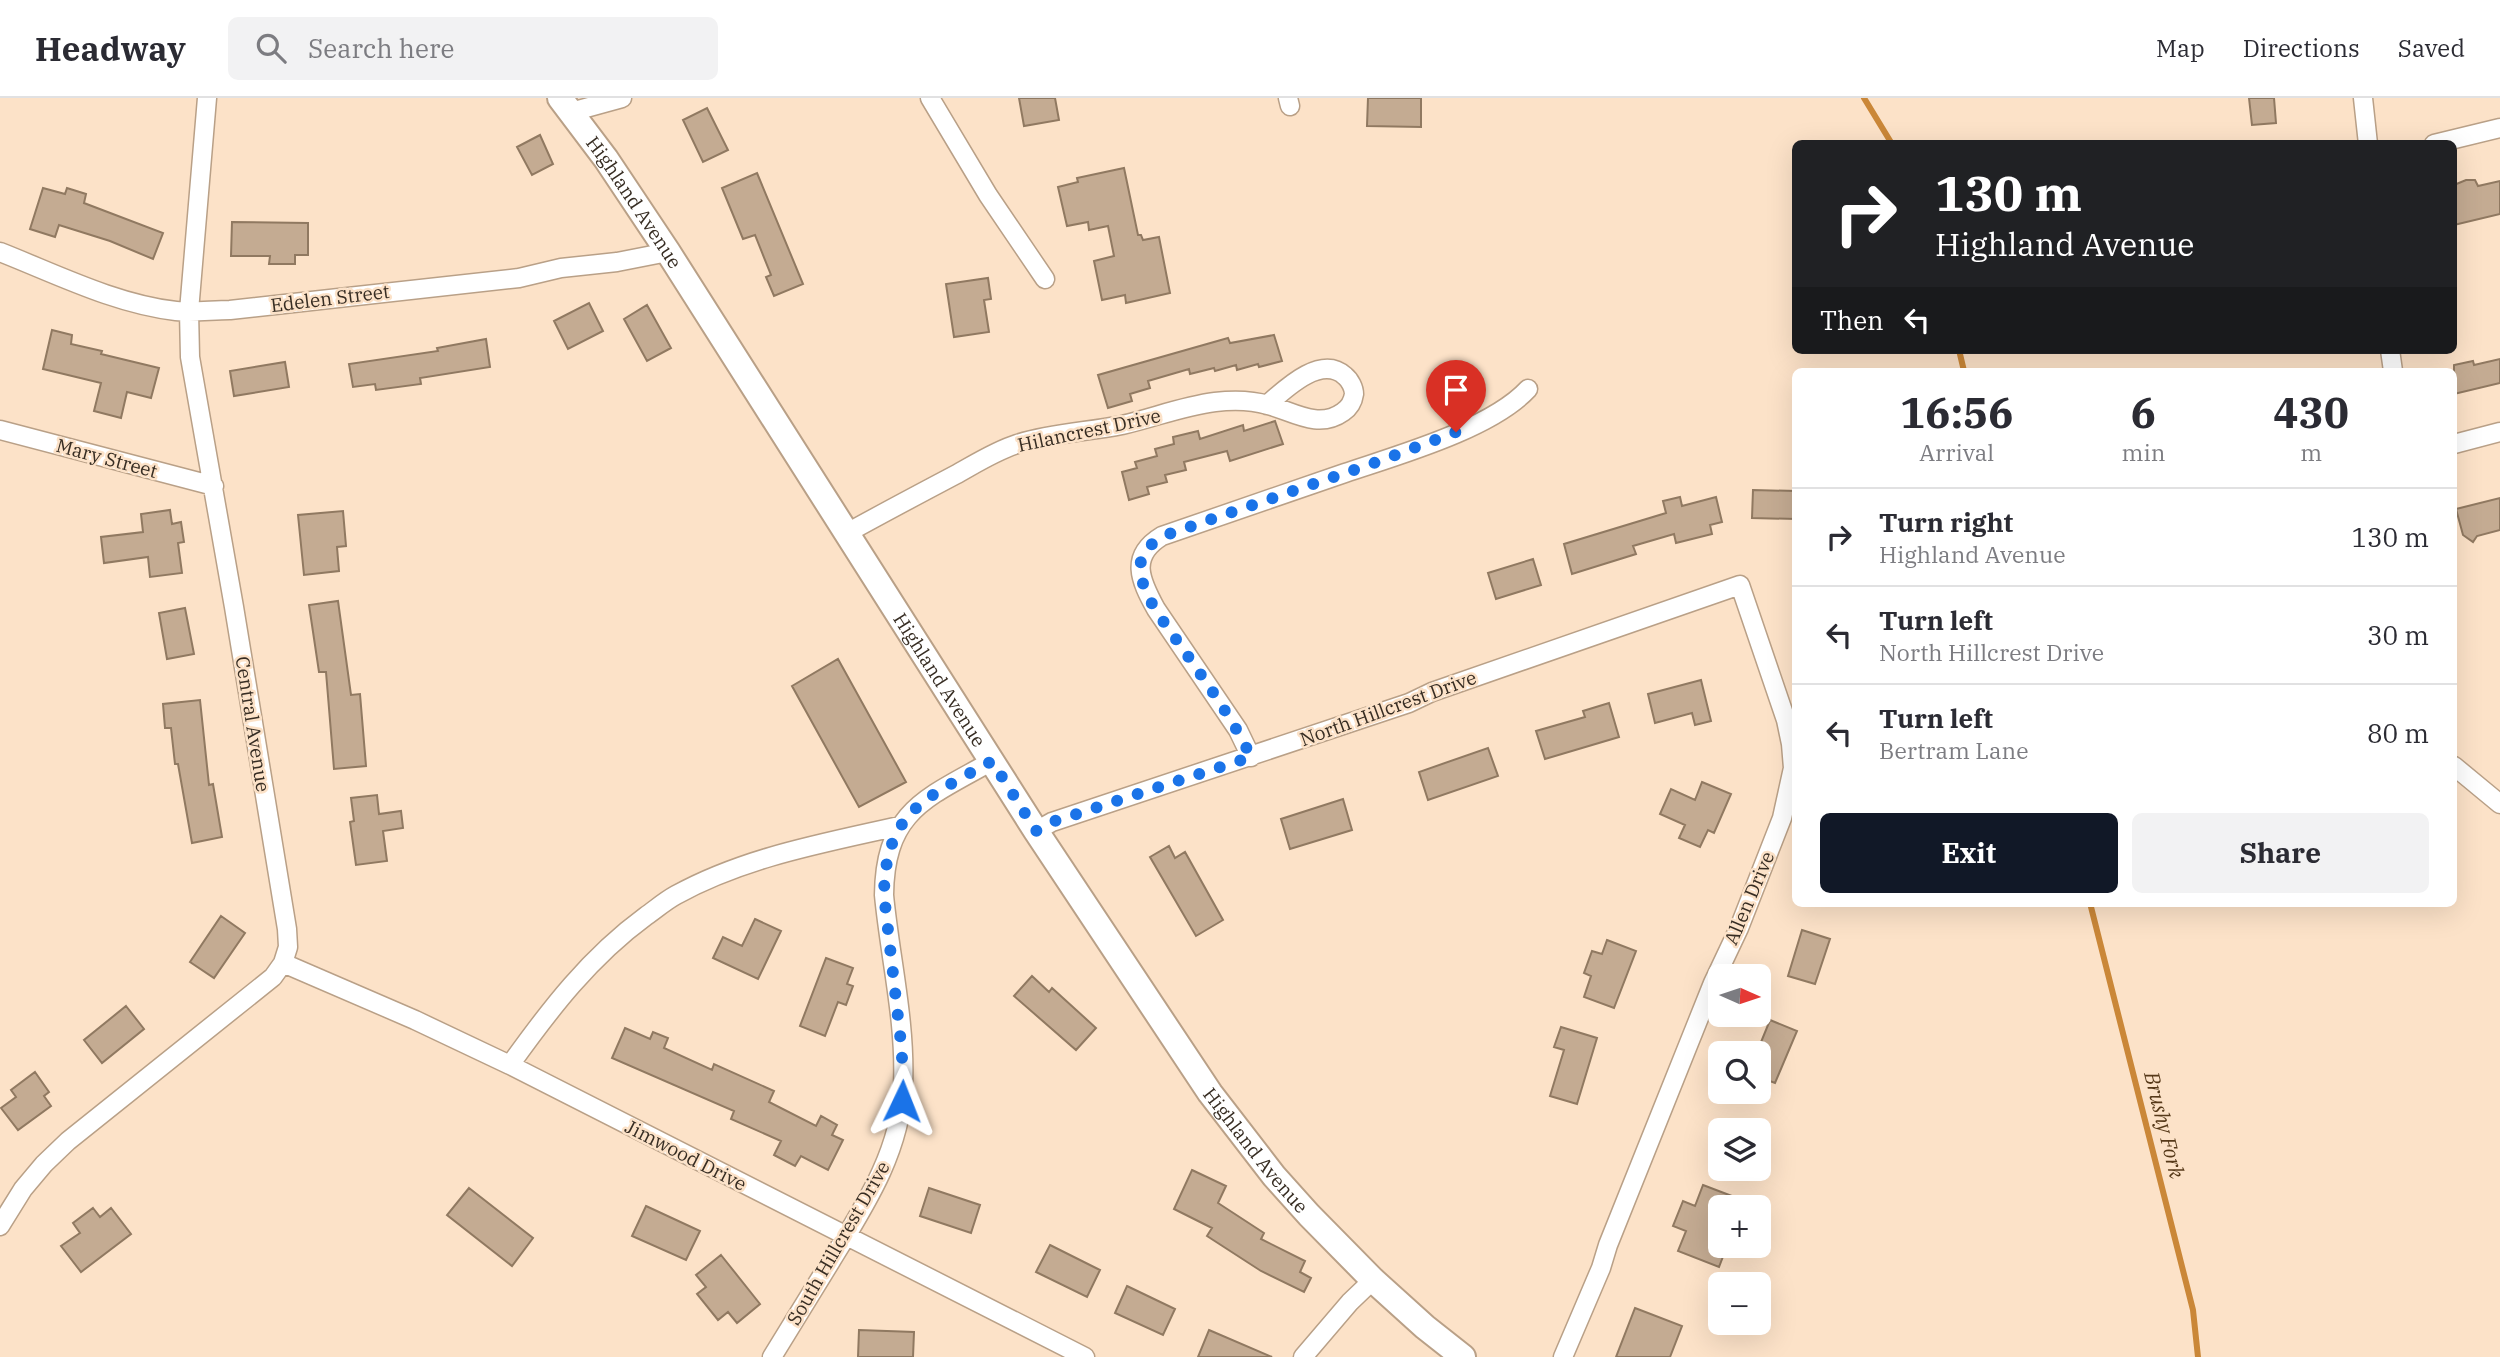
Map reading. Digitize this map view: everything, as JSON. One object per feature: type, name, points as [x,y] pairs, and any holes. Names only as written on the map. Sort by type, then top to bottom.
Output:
[{"type":"main road","name":"Highland Avenue","points":[[566,105],[607,159],[668,252],[1036,831],[1210,1093],[1309,1215],[1374,1280],[1425,1327],[1463,1357]]},
{"type":"street","name":"Central Avenue","points":[[207,98],[189,311],[190,357],[287,929],[288,947],[283,963]]},
{"type":"street","points":[[566,105],[622,98]]},
{"type":"street","points":[[930,98],[988,195],[1045,279]]},
{"type":"street","points":[[2363,98],[2368,140]]},
{"type":"street","points":[[2450,140],[2500,128]]},
{"type":"street","name":"Edelen Street","points":[[0,252],[122,299],[149,306],[189,311],[230,310],[519,278],[561,268],[617,262],[668,252]]},
{"type":"street","points":[[1251,757],[1238,730],[1156,609],[1141,575],[1144,551],[1152,542],[1163,536],[1377,462],[1480,422],[1516,402],[1528,389]]},
{"type":"street","name":"Hilancrest Drive","points":[[847,533],[1015,445],[1048,436],[1122,425],[1207,403],[1235,401],[1268,405]]},
{"type":"street","name":"Mary Street","points":[[0,430],[214,486]]},
{"type":"street","points":[[2457,443],[2500,432]]},
{"type":"street","name":"North Hillcrest Drive","points":[[1036,831],[1052,822],[1251,757],[1740,585]]},
{"type":"street","name":"Allen Drive","points":[[1740,585],[1786,720],[1792,756]]},
{"type":"street","name":"South Hillcrest Drive","points":[[772,1357],[846,1237],[881,1173],[900,1116],[904,1085],[902,1052],[884,895],[884,869],[889,846],[899,826],[913,809],[992,761]]},
{"type":"street","points":[[2457,768],[2500,804]]},
{"type":"street","name":"Allen Drive","points":[[1563,1357],[1601,1268],[1679,1066],[1725,955],[1740,928],[1782,818],[1792,773]]},
{"type":"street","points":[[510,1065],[545,1016],[582,972],[628,930],[674,896],[721,873],[771,856],[899,826]]},
{"type":"street","points":[[0,1226],[23,1189],[68,1141],[240,1005],[273,977],[283,963]]},
{"type":"street","name":"Jimwood Drive","points":[[283,963],[415,1020],[510,1065],[1085,1357]]},
{"type":"street","points":[[1304,1357],[1350,1302],[1374,1280]]},
{"type":"building","points":[[1019,98],[1055,98],[1059,120],[1024,126]]},
{"type":"building","points":[[1368,98],[1421,98],[1421,127],[1367,126]]},
{"type":"building","points":[[2249,98],[2274,98],[2276,123],[2252,125]]},
{"type":"building","points":[[707,108],[728,150],[703,162],[683,120]]},
{"type":"building","points":[[540,135],[553,164],[532,175],[517,147]]},
{"type":"building","points":[[1124,168],[1138,235],[1141,235],[1143,240],[1159,237],[1170,293],[1126,303],[1125,295],[1102,300],[1094,261],[1114,256],[1108,226],[1089,230],[1088,222],[1067,226],[1058,187],[1078,182],[1077,178]]},
{"type":"building","points":[[757,173],[803,284],[774,296],[766,277],[771,275],[755,235],[743,239],[722,188]]},
{"type":"building","points":[[2475,180],[2478,186],[2500,181],[2500,214],[2457,224],[2457,184]]},
{"type":"building","points":[[43,188],[65,194],[67,188],[86,194],[84,203],[163,233],[153,259],[110,241],[59,225],[55,237],[30,229]]},
{"type":"building","points":[[232,222],[308,223],[308,255],[295,255],[295,264],[269,264],[270,256],[231,256]]},
{"type":"building","points":[[988,278],[991,299],[984,300],[989,332],[954,337],[946,284]]},
{"type":"building","points":[[589,303],[603,331],[568,349],[554,321]]},
{"type":"building","points":[[647,305],[671,348],[647,361],[624,319]]},
{"type":"building","points":[[52,330],[72,335],[71,344],[159,368],[151,398],[127,392],[121,418],[94,411],[101,383],[43,369]]},
{"type":"building","points":[[1274,335],[1282,361],[1237,370],[1236,365],[1190,374],[1189,369],[1148,381],[1150,388],[1130,394],[1132,401],[1108,408],[1098,375],[1228,338],[1230,343]]},
{"type":"building","points":[[486,339],[490,367],[420,378],[421,384],[376,390],[375,384],[353,387],[349,364],[438,351],[437,348]]},
{"type":"building","points":[[2500,359],[2500,383],[2457,393],[2457,368],[2454,368],[2454,365],[2473,361],[2474,365]]},
{"type":"building","points":[[285,362],[289,387],[234,396],[230,371]]},
{"type":"building","points":[[1275,421],[1283,444],[1230,461],[1227,451],[1184,462],[1186,470],[1165,475],[1167,482],[1147,487],[1149,494],[1129,500],[1122,472],[1137,468],[1135,462],[1157,456],[1155,449],[1174,444],[1173,437],[1198,431],[1200,439],[1243,425],[1244,431]]},
{"type":"building","points":[[1753,490],[1792,491],[1792,519],[1752,518]]},
{"type":"building","points":[[1680,497],[1682,506],[1716,497],[1722,522],[1710,525],[1712,534],[1676,543],[1674,534],[1633,546],[1636,554],[1572,574],[1564,544],[1666,513],[1663,501]]},
{"type":"building","points":[[2500,498],[2500,530],[2477,536],[2473,542],[2463,535],[2457,509]]},
{"type":"building","points":[[170,510],[172,524],[181,522],[184,542],[178,543],[182,573],[150,577],[148,557],[104,563],[101,537],[143,532],[141,514]]},
{"type":"building","points":[[343,511],[346,546],[337,547],[339,571],[304,575],[298,515]]},
{"type":"building","points":[[1533,559],[1541,585],[1496,599],[1488,573]]},
{"type":"building","points":[[338,601],[351,695],[360,694],[366,766],[334,769],[326,672],[319,672],[309,605]]},
{"type":"building","points":[[185,608],[194,654],[167,659],[159,613]]},
{"type":"building","points":[[838,659],[906,782],[859,807],[792,686]]},
{"type":"building","points":[[1701,680],[1711,721],[1695,725],[1692,713],[1655,723],[1648,694]]},
{"type":"building","points":[[200,700],[209,785],[213,784],[222,837],[192,843],[178,764],[175,764],[171,728],[165,728],[163,704]]},
{"type":"building","points":[[1609,703],[1619,737],[1545,759],[1536,731],[1585,717],[1583,711]]},
{"type":"building","points":[[1488,748],[1498,776],[1428,800],[1419,772]]},
{"type":"building","points":[[1702,782],[1731,794],[1714,833],[1708,830],[1700,847],[1679,838],[1685,825],[1660,814],[1671,789],[1695,800]]},
{"type":"building","points":[[377,795],[379,814],[401,811],[403,828],[383,831],[387,861],[356,865],[350,822],[354,821],[351,798]]},
{"type":"building","points":[[1343,799],[1352,830],[1290,849],[1281,819]]},
{"type":"building","points":[[1169,846],[1175,858],[1185,852],[1223,920],[1196,936],[1150,857]]},
{"type":"building","points":[[221,916],[245,933],[214,978],[190,962]]},
{"type":"building","points":[[755,919],[781,931],[758,979],[713,958],[723,937],[742,946]]},
{"type":"building","points":[[1802,930],[1830,939],[1815,984],[1788,976]]},
{"type":"building","points":[[1607,940],[1636,951],[1614,1008],[1584,997],[1591,976],[1584,973],[1592,951],[1602,954]]},
{"type":"building","points":[[826,958],[853,968],[847,984],[853,986],[846,1005],[838,1002],[825,1036],[800,1026]]},
{"type":"building","points":[[1032,976],[1049,992],[1052,988],[1096,1028],[1076,1050],[1014,996]]},
{"type":"building","points":[[126,1006],[144,1029],[102,1063],[84,1040]]},
{"type":"building","points":[[1771,1020],[1797,1031],[1775,1083],[1771,1082],[1771,1041],[1761,1041],[1767,1027],[1771,1027]]},
{"type":"building","points":[[1561,1027],[1597,1038],[1577,1104],[1550,1096],[1564,1050],[1554,1047]]},
{"type":"building","points":[[625,1028],[650,1039],[653,1032],[668,1038],[664,1048],[712,1070],[714,1064],[774,1091],[769,1102],[816,1126],[821,1116],[837,1125],[832,1135],[843,1140],[828,1170],[801,1156],[795,1166],[774,1155],[781,1141],[731,1119],[734,1111],[612,1058]]},
{"type":"building","points":[[35,1072],[49,1092],[44,1096],[51,1106],[18,1130],[1,1108],[16,1097],[11,1090]]},
{"type":"building","points":[[1192,1170],[1226,1186],[1218,1203],[1264,1233],[1261,1239],[1305,1261],[1300,1272],[1311,1278],[1304,1292],[1261,1271],[1207,1236],[1212,1228],[1174,1209]]},
{"type":"building","points":[[1703,1185],[1729,1195],[1708,1195],[1708,1258],[1722,1258],[1719,1267],[1678,1251],[1686,1231],[1673,1226],[1683,1201],[1695,1206]]},
{"type":"building","points":[[469,1188],[533,1238],[512,1266],[447,1215]]},
{"type":"building","points":[[929,1188],[980,1205],[971,1233],[920,1216]]},
{"type":"building","points":[[646,1206],[700,1231],[686,1260],[632,1236]]},
{"type":"building","points":[[93,1208],[100,1217],[111,1208],[131,1234],[81,1272],[61,1246],[80,1233],[73,1223]]},
{"type":"building","points":[[1050,1245],[1100,1270],[1087,1297],[1036,1272]]},
{"type":"building","points":[[721,1255],[760,1304],[737,1323],[728,1312],[718,1320],[697,1294],[706,1287],[696,1275]]},
{"type":"building","points":[[1127,1286],[1175,1309],[1163,1335],[1115,1313]]},
{"type":"building","points":[[1635,1308],[1682,1326],[1670,1357],[1616,1357]]},
{"type":"building","points":[[859,1330],[914,1332],[913,1357],[858,1357]]},
{"type":"building","points":[[1209,1330],[1272,1357],[1198,1357]]},
{"type":"waterway","name":"Brushy Fork","points":[[1864,98],[1890,140]]},
{"type":"waterway","name":"Brushy Fork","points":[[1960,354],[1963,368]]},
{"type":"waterway","name":"Brushy Fork","points":[[2091,907],[2193,1310],[2198,1357]]},
{"type":"route","points":[[902,1101],[902,1052],[886,923],[884,869],[889,846],[899,826],[913,809],[992,761],[1036,831],[1052,822],[1251,757],[1238,730],[1146,590],[1141,575],[1144,551],[1152,542],[1163,536],[1456,432]]}]
